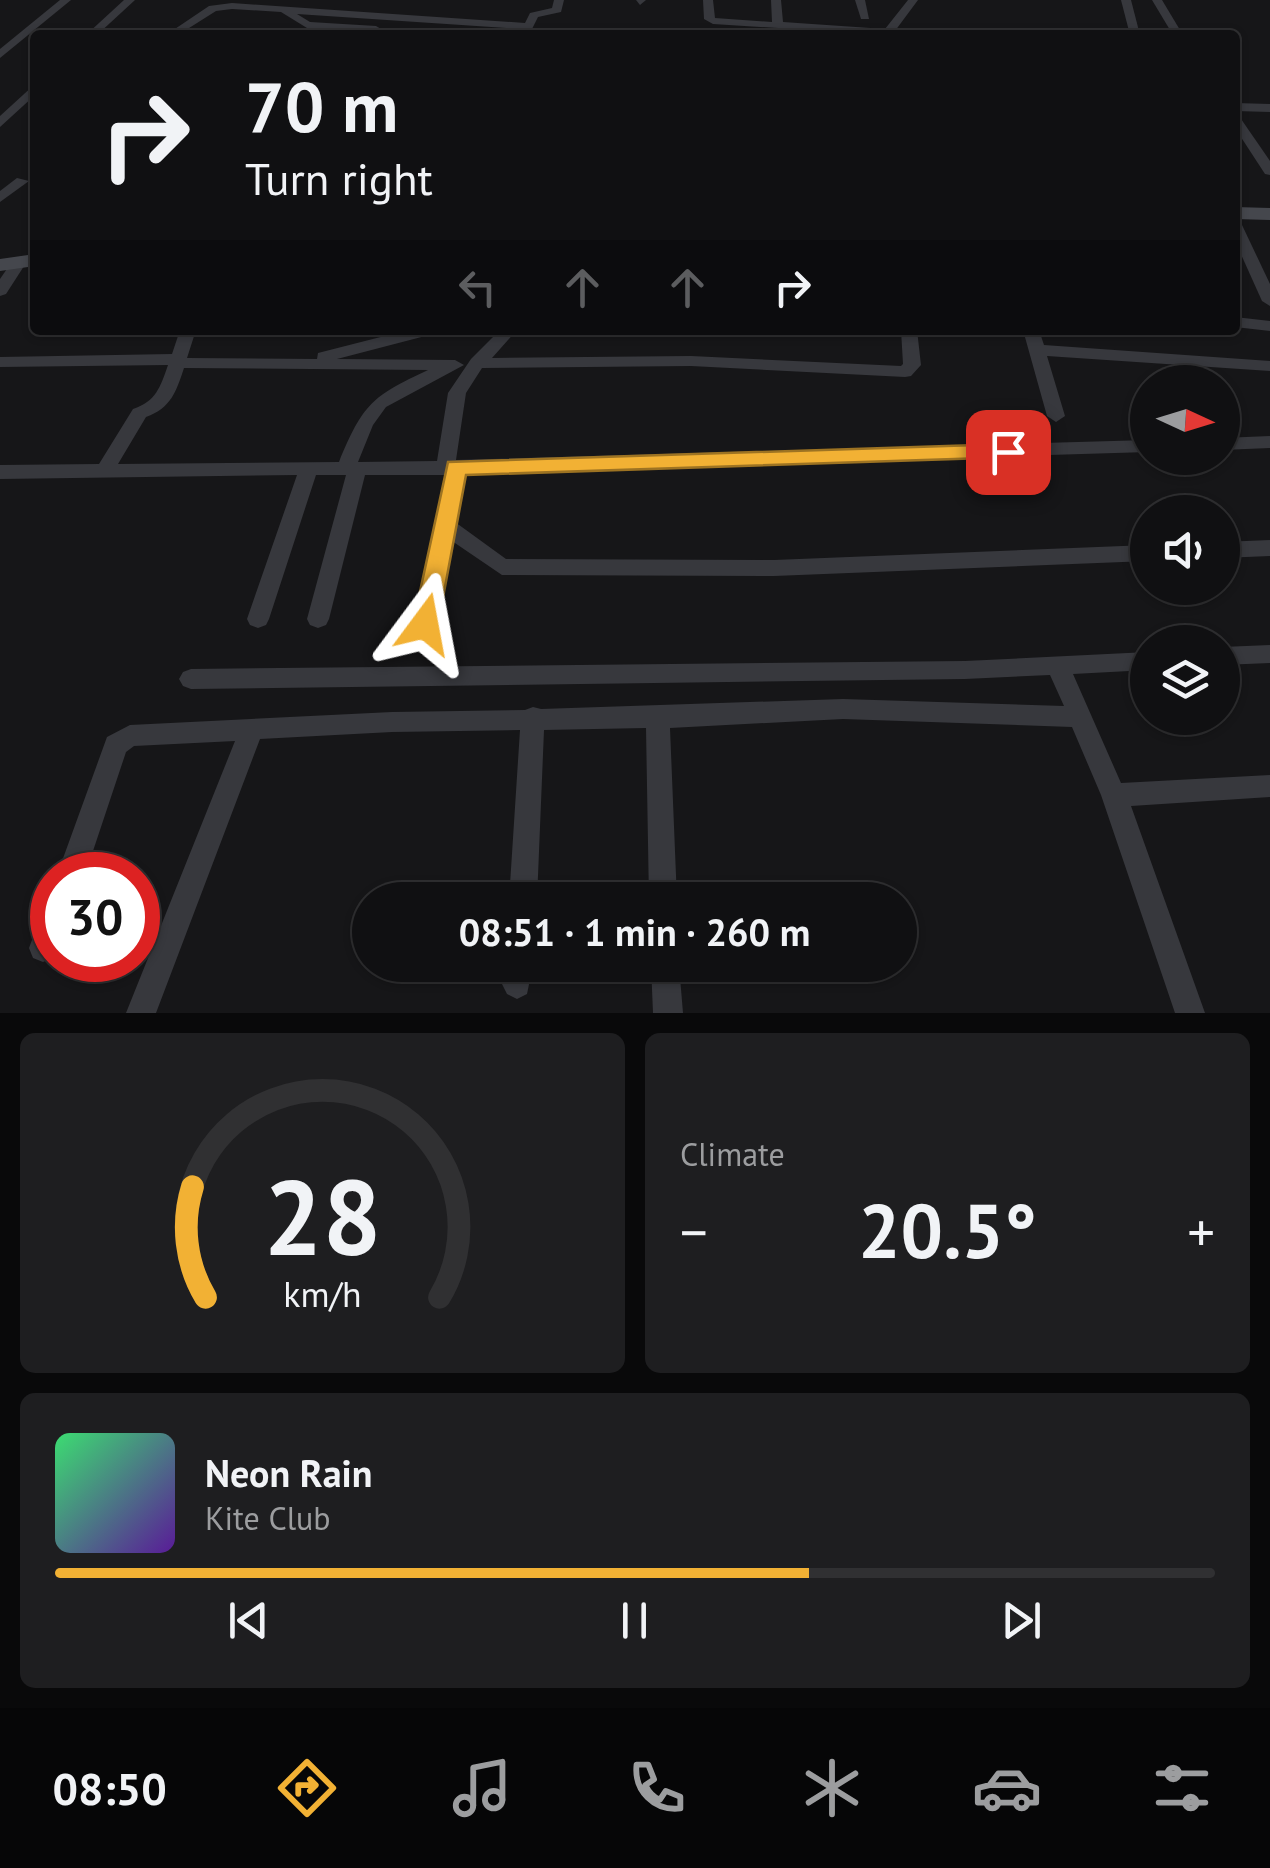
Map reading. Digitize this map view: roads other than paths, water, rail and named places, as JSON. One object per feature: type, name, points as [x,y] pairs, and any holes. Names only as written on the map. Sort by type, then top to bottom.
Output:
[{"type":"street","points":[[0,55],[66,0]]},
{"type":"street","points":[[97,30],[130,0]]},
{"type":"street","points":[[526,30],[534,14],[558,9],[559,0]]},
{"type":"street","points":[[708,0],[710,20],[839,30]]},
{"type":"street","points":[[776,0],[778,25]]},
{"type":"street","points":[[860,0],[865,16]]},
{"type":"street","points":[[890,30],[913,0]]},
{"type":"street","points":[[1126,0],[1134,30]]},
{"type":"street","points":[[1157,0],[1175,30]]},
{"type":"street","points":[[178,30],[213,8],[280,8],[514,30]]},
{"type":"street","points":[[280,8],[307,25],[382,30]]},
{"type":"street","points":[[0,122],[30,93]]},
{"type":"street","points":[[1240,107],[1270,108]]},
{"type":"street","points":[[1240,127],[1270,171]]},
{"type":"street","points":[[0,198],[22,181]]},
{"type":"street","points":[[1240,213],[1270,214]]},
{"type":"street","points":[[1240,236],[1270,300]]},
{"type":"street","points":[[0,291],[18,263]]},
{"type":"street","points":[[1240,323],[1270,326]]},
{"type":"street","points":[[105,470],[139,413],[154,408],[166,396],[186,335]]},
{"type":"street","points":[[307,362],[407,335]]},
{"type":"street","points":[[425,624],[447,527],[452,406],[481,359],[504,335]]},
{"type":"street","points":[[318,619],[352,468],[369,410],[379,399],[455,365],[481,359],[690,361],[904,372],[912,365],[909,335]]},
{"type":"street","points":[[1032,335],[1056,416]]},
{"type":"street","points":[[1037,350],[1270,366]]},
{"type":"street","points":[[0,362],[455,365]]},
{"type":"street","points":[[1240,443],[1270,442]]},
{"type":"street","points":[[0,472],[450,468],[1130,447]]},
{"type":"street","points":[[258,620],[310,468]]},
{"type":"street","points":[[447,527],[502,567],[774,568],[1130,555]]},
{"type":"street","points":[[1240,549],[1270,548]]},
{"type":"street","points":[[1240,655],[1270,654]]},
{"type":"street","points":[[191,678],[1058,666],[1130,661]]},
{"type":"street","points":[[1058,666],[1114,795],[1190,1013]]},
{"type":"street","points":[[79,852],[116,745],[122,740],[533,718],[658,718],[844,709],[1078,717]]},
{"type":"street","points":[[525,882],[533,718]]},
{"type":"street","points":[[658,718],[663,882]]},
{"type":"street","points":[[141,1013],[251,731]]},
{"type":"street","points":[[1114,795],[1270,786]]},
{"type":"street","points":[[666,982],[668,1013]]}]
